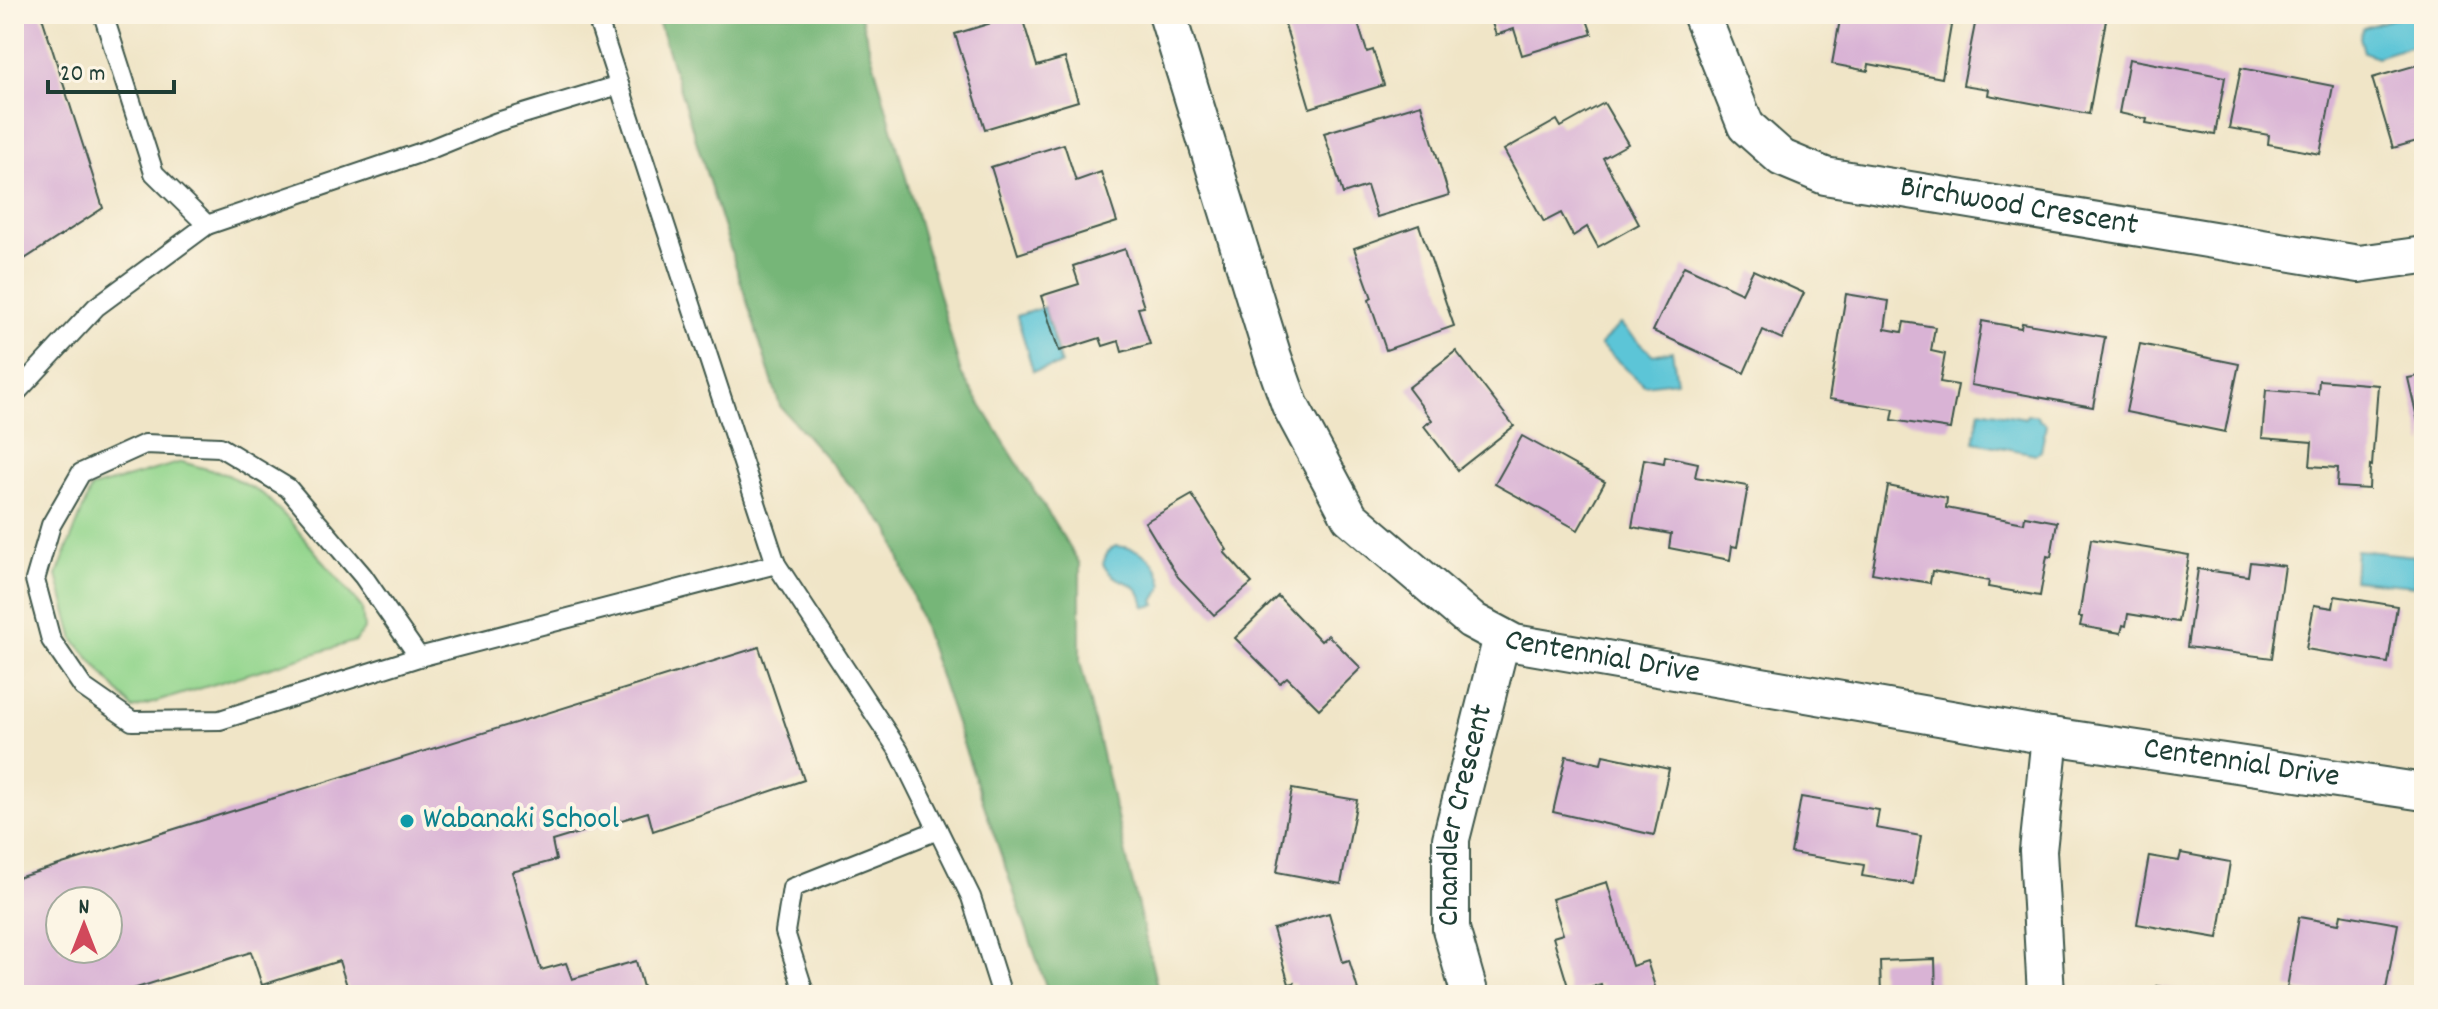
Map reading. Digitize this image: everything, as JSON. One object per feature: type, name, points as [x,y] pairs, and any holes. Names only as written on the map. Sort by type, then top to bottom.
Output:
[{"type":"street","name":"Centennial Drive","points":[[1167,14],[1273,357],[1297,419],[1350,517],[1471,620],[1514,643],[2050,736],[2424,792]]},
{"type":"street","name":"Birchwood Crescent","points":[[1701,14],[1746,126],[1782,158],[1825,176],[2359,264],[2424,255]]},
{"type":"street","name":"Chandler Crescent","points":[[1470,995],[1451,929],[1451,839],[1502,637]]},
{"type":"street","points":[[2046,995],[2038,851],[2050,736]]},
{"type":"lane","points":[[103,14],[154,173],[207,225]]},
{"type":"lane","points":[[596,14],[776,564],[899,751],[971,897],[1002,995]]},
{"type":"lane","points":[[14,395],[96,307],[207,225],[428,150],[497,122],[619,85]]},
{"type":"lane","points":[[419,657],[363,576],[288,488],[220,447],[145,444],[81,473],[51,525],[35,580],[51,640],[83,687],[132,721],[220,720],[419,657],[776,564]]},
{"type":"lane","points":[[805,995],[785,932],[792,888],[938,830]]},
{"type":"green space","points":[[656,14],[860,14],[961,373],[1080,564],[1080,661],[1159,995],[1049,995],[890,530],[780,406]]},
{"type":"green space","points":[[182,462],[228,475],[263,494],[289,520],[362,608],[364,629],[356,641],[133,709],[74,640],[57,575],[91,488]]},
{"type":"water","points":[[2404,15],[2416,19],[2420,33],[2415,45],[2377,57],[2364,52],[2360,37],[2363,28]]},
{"type":"water","points":[[1044,307],[1061,365],[1033,371],[1017,316]]},
{"type":"water","points":[[1620,324],[1653,355],[1672,351],[1677,381],[1644,385],[1600,345]]},
{"type":"water","points":[[1980,410],[2026,418],[2027,415],[2036,415],[2046,424],[2041,451],[2036,454],[1974,442]]},
{"type":"water","points":[[1116,546],[1134,549],[1148,557],[1158,569],[1163,586],[1154,601],[1156,605],[1145,607],[1137,589],[1108,572],[1103,564],[1107,553]]},
{"type":"water","points":[[2356,550],[2415,556],[2414,586],[2354,580]]},
{"type":"building","points":[[14,14],[41,14],[103,208],[14,266]]},
{"type":"building","points":[[1021,14],[1037,66],[1065,58],[1078,101],[985,129],[955,34]]},
{"type":"building","points":[[1297,14],[1355,14],[1367,52],[1373,50],[1384,85],[1310,108],[1283,18]]},
{"type":"building","points":[[1489,14],[1585,14],[1592,34],[1522,55],[1514,29],[1496,35]]},
{"type":"building","points":[[1841,14],[1953,14],[1942,78],[1869,64],[1868,71],[1832,64]]},
{"type":"building","points":[[1977,14],[2076,14],[2106,20],[2089,114],[1988,95],[1989,89],[1963,85]]},
{"type":"building","points":[[2129,59],[2225,77],[2215,135],[2146,123],[2147,119],[2119,113]]},
{"type":"building","points":[[2424,63],[2424,139],[2393,148],[2372,78]]},
{"type":"building","points":[[2241,68],[2333,86],[2320,154],[2268,144],[2269,135],[2229,128]]},
{"type":"building","points":[[1604,103],[1628,144],[1603,158],[1639,224],[1598,247],[1587,227],[1573,236],[1561,213],[1544,222],[1504,150],[1557,120],[1561,127]]},
{"type":"building","points":[[1421,104],[1449,195],[1377,217],[1367,186],[1343,194],[1324,133]]},
{"type":"building","points":[[1064,144],[1076,181],[1101,172],[1117,222],[1018,254],[991,167]]},
{"type":"building","points":[[1419,225],[1454,326],[1386,350],[1354,248]]},
{"type":"building","points":[[1125,249],[1144,307],[1138,308],[1150,344],[1122,352],[1119,341],[1103,346],[1100,338],[1059,351],[1041,296],[1079,284],[1073,266]]},
{"type":"building","points":[[1684,266],[1742,293],[1753,270],[1804,293],[1782,339],[1763,330],[1744,373],[1653,331]]},
{"type":"building","points":[[1846,294],[1889,301],[1885,329],[1902,332],[1904,322],[1935,327],[1931,351],[1945,354],[1940,382],[1958,385],[1950,429],[1892,420],[1894,409],[1829,399]]},
{"type":"building","points":[[1982,321],[2021,328],[2022,323],[2105,337],[2093,407],[1971,385]]},
{"type":"building","points":[[2140,344],[2239,364],[2225,432],[2126,412]]},
{"type":"building","points":[[1456,351],[1514,426],[1458,470],[1424,426],[1432,420],[1408,388]]},
{"type":"building","points":[[2424,375],[2424,444],[2423,444],[2408,378]]},
{"type":"building","points":[[2319,380],[2378,385],[2369,489],[2337,487],[2338,468],[2310,466],[2312,442],[2262,438],[2266,390],[2318,394]]},
{"type":"building","points":[[1522,436],[1605,482],[1578,530],[1495,484]]},
{"type":"building","points":[[1665,456],[1698,463],[1695,477],[1748,486],[1737,547],[1732,546],[1730,560],[1669,548],[1671,534],[1632,527],[1644,459],[1664,463]]},
{"type":"building","points":[[1888,486],[1947,498],[1946,508],[2024,523],[2025,516],[2057,522],[2040,596],[1988,587],[1989,581],[1932,571],[1930,583],[1872,573]]},
{"type":"building","points":[[1192,495],[1227,550],[1224,552],[1252,583],[1214,615],[1178,577],[1145,522]]},
{"type":"building","points":[[2091,539],[2189,555],[2178,622],[2128,614],[2121,633],[2080,626]]},
{"type":"building","points":[[2250,562],[2285,566],[2272,658],[2187,647],[2198,569],[2248,576]]},
{"type":"building","points":[[1278,596],[1321,641],[1328,635],[1361,668],[1319,709],[1287,677],[1280,683],[1235,638]]},
{"type":"building","points":[[2335,596],[2397,606],[2388,663],[2306,649],[2314,605],[2333,608]]},
{"type":"building","name":"Wabanaki School","points":[[759,647],[804,780],[653,831],[648,812],[552,841],[556,860],[512,872],[541,970],[566,963],[572,979],[636,961],[645,995],[350,995],[339,961],[262,985],[251,952],[114,995],[14,995],[14,879]]},
{"type":"building","points":[[1603,755],[1669,769],[1654,835],[1553,812],[1566,756],[1601,764]]},
{"type":"building","points":[[1292,789],[1357,800],[1341,884],[1277,872]]},
{"type":"building","points":[[1801,797],[1879,810],[1876,828],[1921,836],[1913,884],[1862,876],[1864,865],[1791,853]]},
{"type":"building","points":[[2181,853],[2230,862],[2218,938],[2137,924],[2149,856],[2179,861]]},
{"type":"building","points":[[1607,882],[1632,966],[1647,961],[1657,993],[1604,995],[1601,984],[1570,993],[1553,937],[1563,934],[1552,899]]},
{"type":"building","points":[[1329,913],[1343,962],[1349,960],[1358,990],[1340,995],[1297,995],[1294,983],[1289,984],[1273,929]]},
{"type":"building","points":[[2341,914],[2398,924],[2385,995],[2328,995],[2287,988],[2299,917],[2339,924]]},
{"type":"building","points":[[1935,959],[1936,995],[1881,995],[1880,961]]},
{"type":"building","points":[[2157,986],[2196,993],[2196,995],[2156,995]]},
{"type":"place","name":"Wabanaki School","points":[[407,821]]}]
